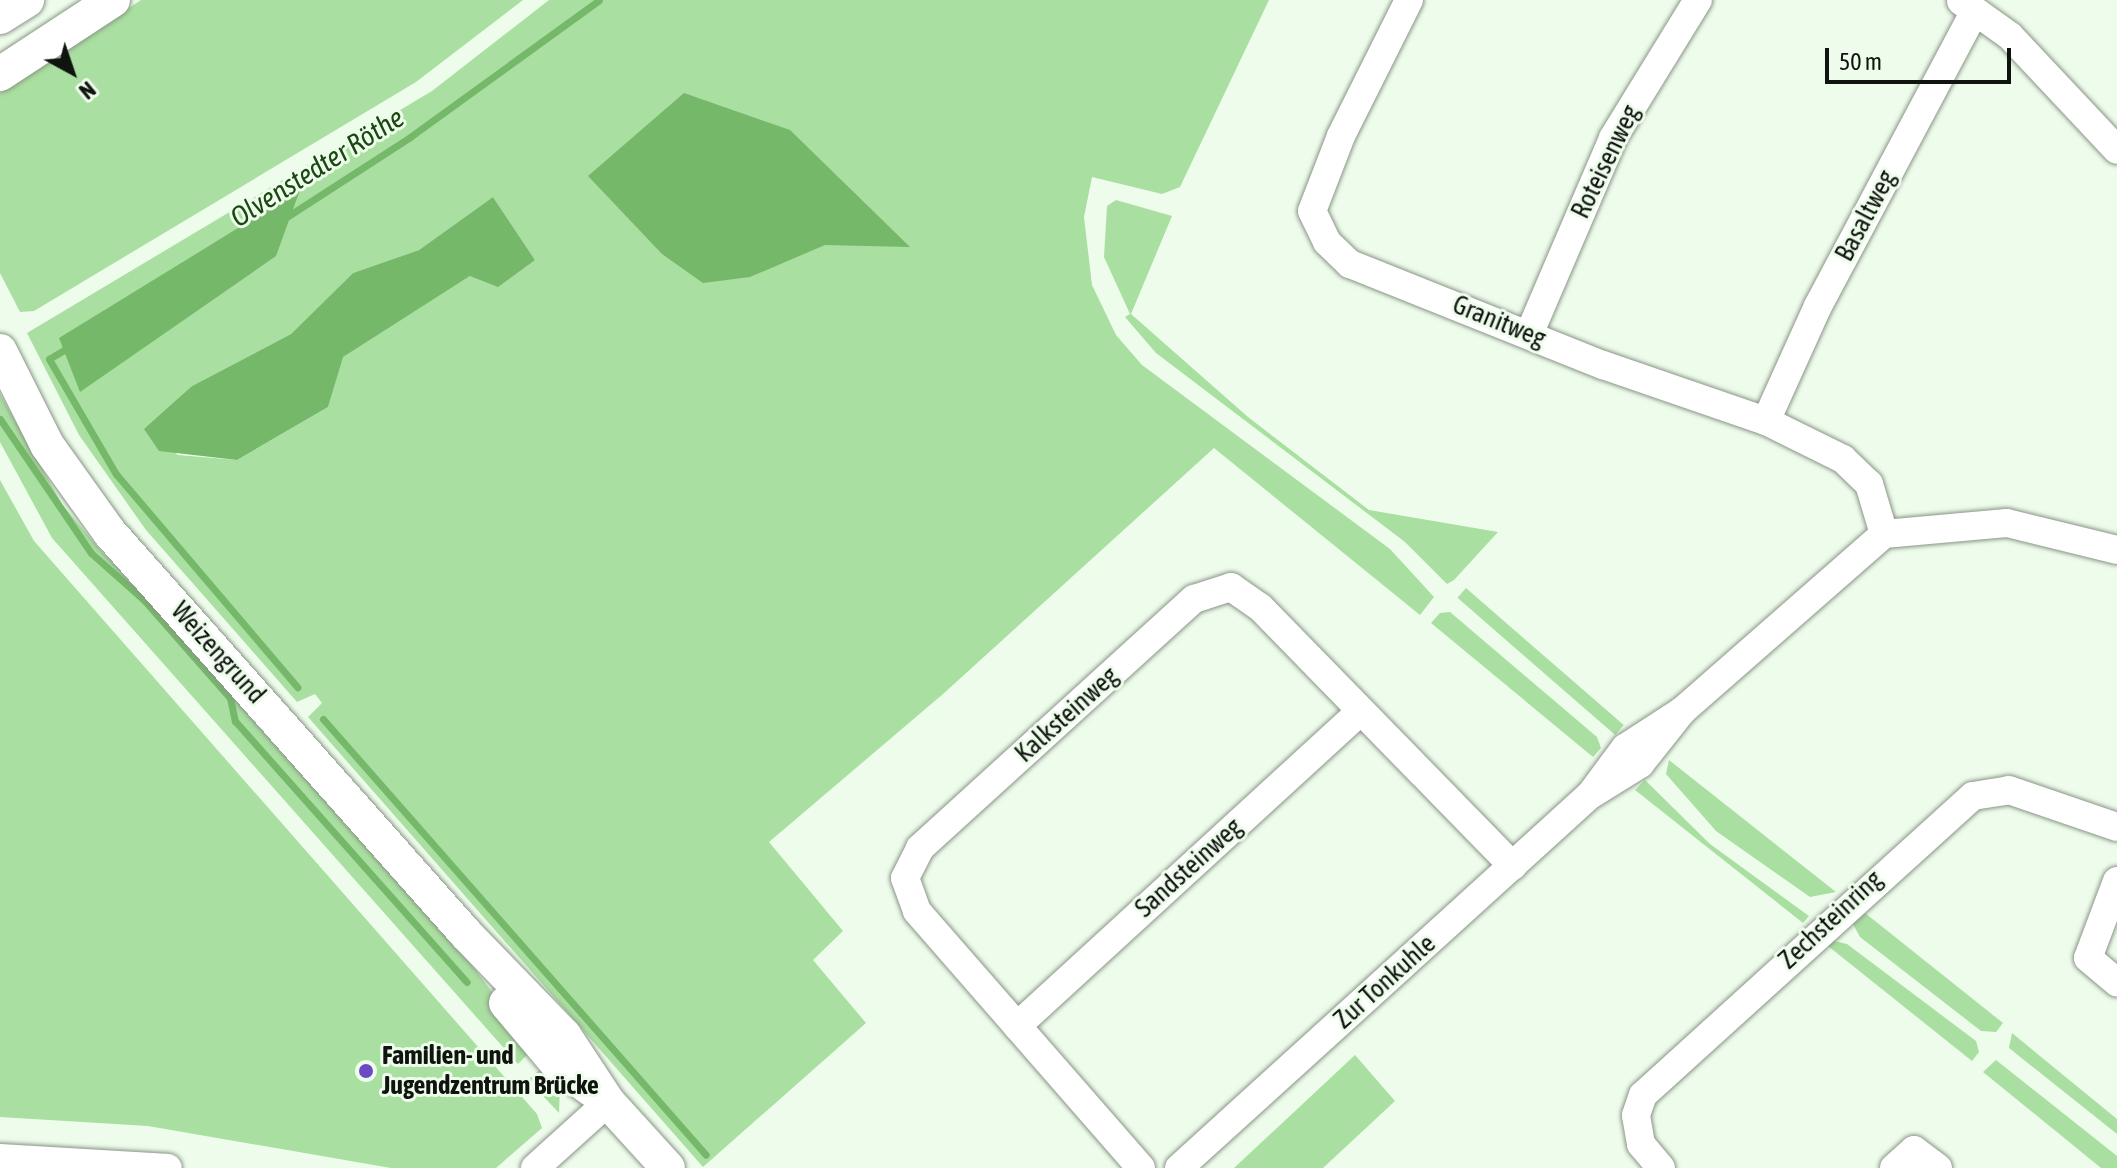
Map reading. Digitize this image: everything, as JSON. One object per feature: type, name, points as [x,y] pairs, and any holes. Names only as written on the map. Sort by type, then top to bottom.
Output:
[{"type":"main road","points":[[0,17],[27,0]]},
{"type":"main road","points":[[0,74],[113,0]]},
{"type":"main road","name":"Weizengrund","points":[[0,351],[47,445],[92,512],[466,934],[516,1016],[559,1066],[608,1102],[668,1168]]},
{"type":"street","name":"Granitweg","points":[[1409,0],[1341,136],[1312,211],[1327,242],[1350,264],[1530,332],[1603,365],[1766,421],[1857,470],[1869,484],[1884,534]]},
{"type":"street","name":"Roteisenweg","points":[[1530,332],[1613,138],[1698,0]]},
{"type":"street","points":[[1967,7],[2010,36],[2117,150]]},
{"type":"street","name":"Basaltweg","points":[[1766,421],[1818,306],[1967,7]]},
{"type":"street","points":[[1884,534],[2007,523],[2084,538],[2117,550]]},
{"type":"street","name":"Zur Tonkuhle","points":[[1179,1168],[1590,795],[1625,748],[1682,711],[1884,534]]},
{"type":"street","name":"Kalksteinweg","points":[[1141,1168],[917,911],[905,878],[920,848],[1194,599],[1231,587],[1260,607],[1513,866]]},
{"type":"street","name":"Sandsteinweg","points":[[1017,1026],[1361,711]]},
{"type":"street","name":"Zechsteinring","points":[[1661,1168],[1641,1144],[1636,1115],[1643,1095],[1973,796],[2009,790],[2117,827]]},
{"type":"street","points":[[2117,881],[2088,958],[2117,982]]},
{"type":"street","points":[[535,1168],[608,1102]]},
{"type":"street","points":[[1894,1168],[1914,1150],[1938,1168]]},
{"type":"street","points":[[0,1158],[168,1168]]},
{"type":"shaded area","points":[[141,0],[523,0],[416,82],[34,311],[20,312],[0,273],[0,93]]},
{"type":"shaded area","points":[[549,0],[1269,0],[1180,187],[1162,194],[1092,177],[1084,217],[1092,285],[1116,335],[1142,365],[1390,549],[1434,597],[1420,615],[1214,448],[943,694],[769,842],[843,931],[813,960],[866,1023],[703,1167],[308,717],[322,703],[315,694],[297,702],[146,530],[79,435],[27,333],[432,91]],"holes":[[[493,197],[535,260],[470,276],[342,357],[328,407],[237,460],[178,455],[145,430],[192,386],[291,334],[353,273],[419,250]]]},
{"type":"shaded area","points":[[684,93],[790,130],[910,247],[825,245],[750,277],[703,283],[662,254],[588,176]]},
{"type":"shaded area","points":[[300,190],[276,256],[80,392],[59,338]]},
{"type":"shaded area","points":[[493,197],[535,260],[498,287],[470,276],[343,357],[328,407],[237,460],[159,451],[144,429],[192,386],[291,334],[353,273],[419,250]]},
{"type":"shaded area","points":[[1116,200],[1172,216],[1131,314],[1248,417],[1369,510],[1498,532],[1454,580],[1447,584],[1405,542],[1156,353],[1125,317],[1130,314],[1104,257],[1107,206]]},
{"type":"shaded area","points":[[0,394],[62,504],[101,551],[150,599],[468,960],[534,1048],[518,1064],[52,538],[0,442]]},
{"type":"shaded area","points":[[0,480],[34,541],[537,1114],[542,1128],[496,1168],[391,1168],[148,1126],[0,1117]]},
{"type":"shaded area","points":[[1466,588],[1624,725],[1615,735],[1457,598]]},
{"type":"shaded area","points":[[1450,612],[1597,737],[1601,748],[1593,757],[1431,623],[1440,613]]},
{"type":"shaded area","points":[[1669,760],[1836,892],[1810,897],[1716,831],[1666,774]]},
{"type":"shaded area","points":[[1645,780],[1710,844],[1809,916],[1803,923],[1635,790]]},
{"type":"shaded area","points":[[1865,913],[2003,1023],[1996,1032],[1981,1031],[1860,937],[1853,924]]},
{"type":"shaded area","points":[[1834,941],[1847,944],[1976,1041],[1979,1052],[1972,1061],[1828,946]]},
{"type":"shaded area","points":[[2012,1033],[2117,1119],[2117,1134],[2009,1048]]},
{"type":"shaded area","points":[[1355,1055],[1395,1101],[1323,1168],[1234,1168]]},
{"type":"shaded area","points":[[1996,1060],[2117,1156],[2117,1168],[2101,1168],[1983,1072]]},
{"type":"shaded area","points":[[546,1064],[560,1086],[559,1113],[528,1080]]},
{"type":"waterway","name":"Olvenstedter Röthe","points":[[285,218],[410,137],[599,0]]},
{"type":"waterway","points":[[69,347],[49,359],[116,474],[297,687]]},
{"type":"waterway","points":[[0,419],[91,553],[144,600],[230,698],[235,721],[467,982]]},
{"type":"waterway","points":[[323,719],[706,1155]]},
{"type":"place","name":"Familien- und Jugendzentrum Brücke","points":[[366,1071]]}]
